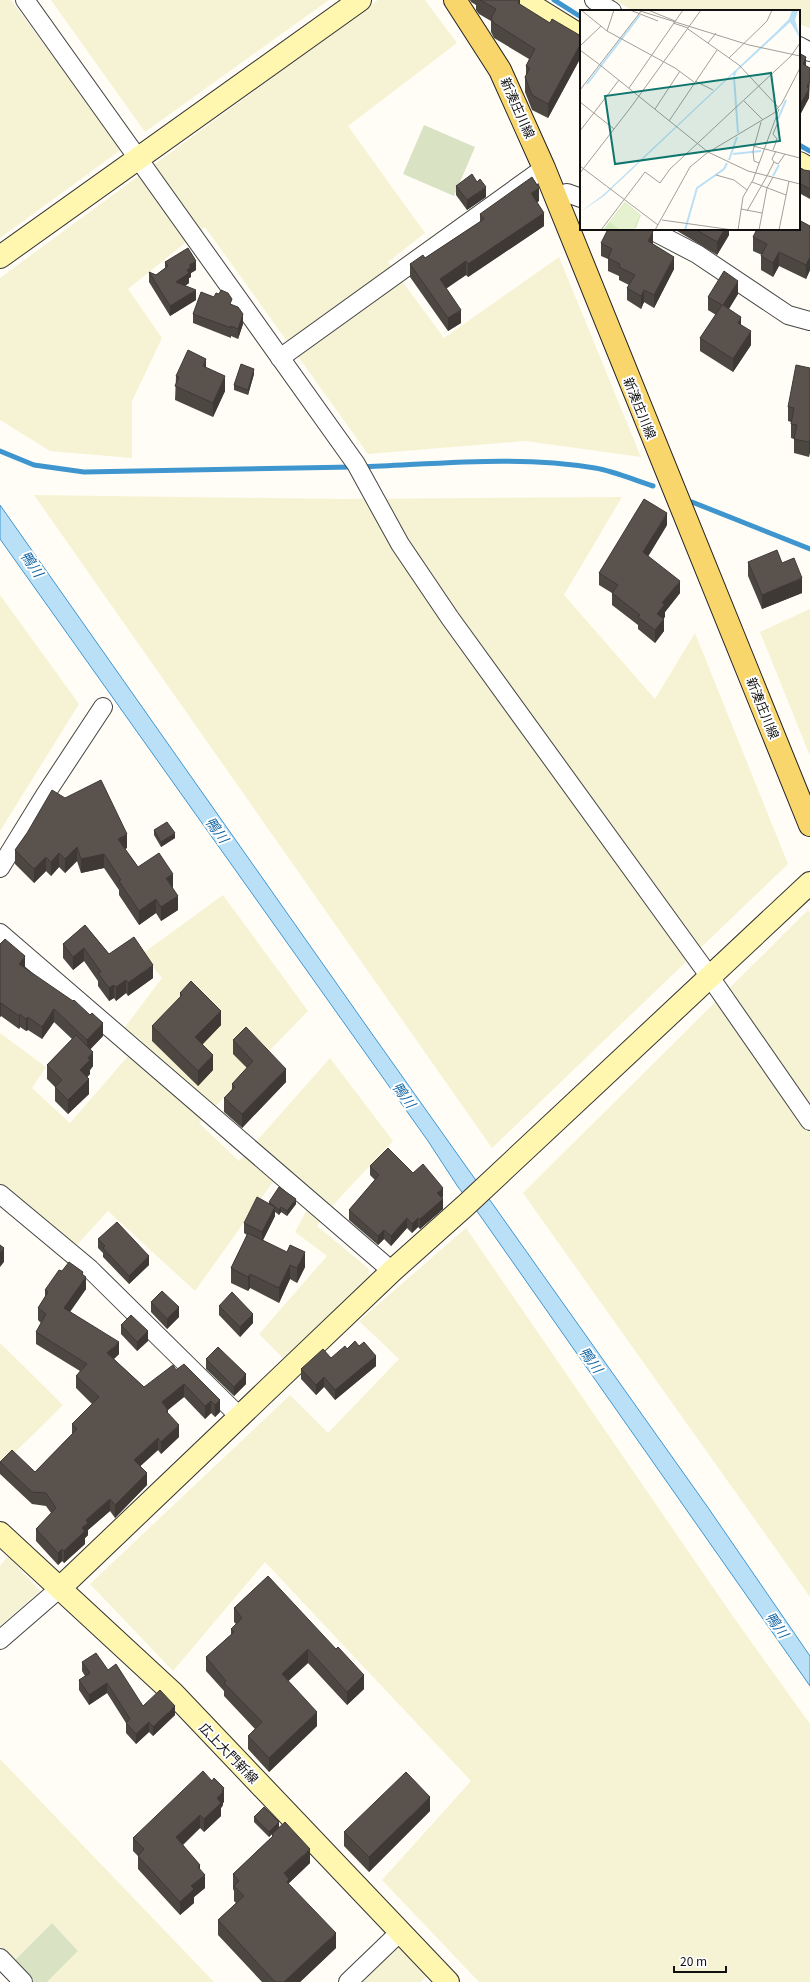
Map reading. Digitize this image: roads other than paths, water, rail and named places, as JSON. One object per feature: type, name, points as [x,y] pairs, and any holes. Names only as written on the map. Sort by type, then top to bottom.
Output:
[{"type":"main road","name":"新湊庄川線","points":[[455,0],[500,70],[544,168],[810,825]]},
{"type":"street","points":[[25,0],[356,464],[400,544],[450,618],[710,977],[810,1122]]},
{"type":"street","points":[[0,257],[360,0]]},
{"type":"street","points":[[523,0],[580,35]]},
{"type":"street","points":[[594,0],[610,10]]},
{"type":"street","points":[[800,47],[810,52]]},
{"type":"street","points":[[800,164],[810,169]]},
{"type":"street","points":[[280,358],[544,168]]},
{"type":"street","points":[[556,196],[567,193],[580,198]]},
{"type":"street","points":[[651,230],[697,254],[788,315],[810,321]]},
{"type":"street","points":[[0,868],[45,795],[103,707]]},
{"type":"street","points":[[0,1640],[60,1588],[392,1271],[488,1185],[810,883]]},
{"type":"street","points":[[0,933],[392,1271]]},
{"type":"street","points":[[0,1194],[90,1269],[239,1416]]},
{"type":"street","name":"広上大門新線","points":[[0,1533],[173,1693],[448,1982]]},
{"type":"street","points":[[348,1982],[400,1932]]},
{"type":"street","points":[[0,1958],[23,1982]]},
{"type":"water","name":"鴨川","points":[[0,505],[709,1509],[810,1656],[810,1686],[479,1214],[458,1187],[428,1141],[0,539]]},
{"type":"waterway","points":[[554,0],[580,16]]},
{"type":"waterway","points":[[800,146],[810,151]]},
{"type":"waterway","points":[[0,451],[34,465],[84,472],[353,467]]},
{"type":"waterway","points":[[361,467],[507,461],[537,462],[602,469],[653,486]]},
{"type":"waterway","points":[[692,502],[810,549]]}]
